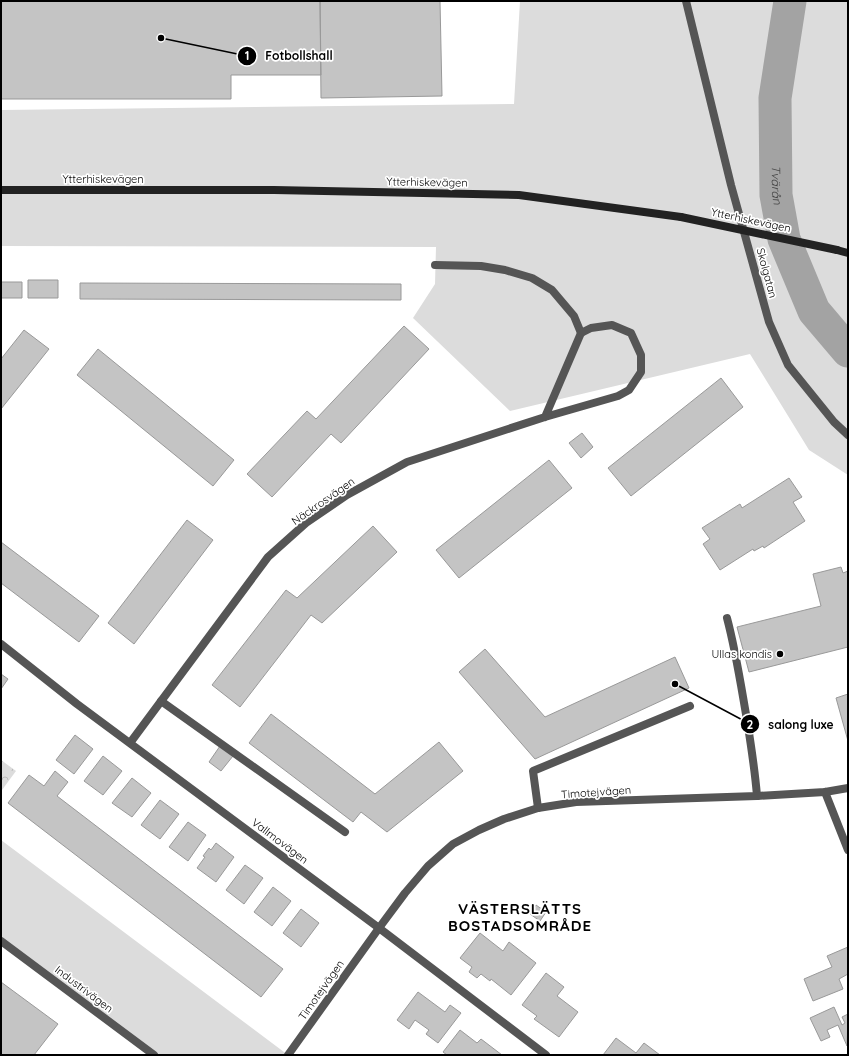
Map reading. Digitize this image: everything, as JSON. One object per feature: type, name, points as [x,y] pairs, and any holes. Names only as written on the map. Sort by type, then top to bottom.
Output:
[{"type":"main road","name":"Ytterhiskevägen","points":[[1,190],[266,190],[519,195],[681,217],[837,250],[848,254]]},
{"type":"street","name":"Skolgatan","points":[[686,1],[731,185],[769,322],[788,365],[834,422],[848,435]]},
{"type":"street","points":[[436,265],[481,266],[505,270],[532,278],[552,290],[574,316],[581,333],[545,417]]},
{"type":"street","name":"Näckrosvägen","points":[[130,742],[268,557],[306,523],[347,495],[407,462],[545,417],[618,396],[629,390],[641,372],[641,355],[631,333],[612,325],[591,328],[581,333]]},
{"type":"street","points":[[727,618],[734,643],[741,681],[756,778],[757,796]]},
{"type":"street","name":"Vallmovägen","points":[[1,644],[77,704],[379,928],[546,1055]]},
{"type":"street","points":[[161,701],[345,832]]},
{"type":"street","points":[[538,808],[532,771],[690,706]]},
{"type":"street","name":"Timotejvägen","points":[[288,1055],[405,893],[428,866],[453,844],[479,830],[504,819],[538,808],[576,802],[757,796],[825,792],[848,788]]},
{"type":"street","points":[[825,792],[848,850]]},
{"type":"street","name":"Industrivägen","points":[[1,941],[154,1055]]},
{"type":"green space","points":[[520,1],[848,1],[848,475],[809,450],[750,354],[510,411],[413,318],[435,284],[436,247],[1,246],[1,110],[514,104]]},
{"type":"green space","points":[[1,760],[16,771],[2,790],[1,790]]},
{"type":"green space","points":[[1,840],[288,1055],[154,1055],[1,941]]},
{"type":"building","points":[[1,1],[320,1],[321,75],[231,75],[231,99],[1,99]]},
{"type":"building","points":[[320,1],[440,1],[442,96],[321,98]]},
{"type":"building","points":[[28,280],[58,280],[58,298],[28,298]]},
{"type":"building","points":[[1,282],[22,282],[22,298],[1,298]]},
{"type":"building","points":[[80,283],[401,284],[401,300],[80,299]]},
{"type":"building","points":[[404,326],[429,349],[341,443],[331,434],[272,497],[247,474],[307,411],[316,419]]},
{"type":"building","points":[[24,330],[49,349],[1,409],[1,359]]},
{"type":"building","points":[[98,349],[234,460],[213,486],[77,375]]},
{"type":"building","points":[[721,378],[743,407],[631,496],[608,468]]},
{"type":"building","points":[[582,433],[593,447],[581,458],[569,443]]},
{"type":"building","points":[[549,460],[572,488],[459,578],[436,550]]},
{"type":"building","points":[[789,478],[802,497],[793,502],[805,521],[764,548],[763,546],[754,551],[753,549],[720,570],[703,544],[710,539],[702,528],[740,504],[742,508]]},
{"type":"building","points":[[187,520],[213,540],[134,644],[108,623]]},
{"type":"building","points":[[373,526],[397,552],[322,623],[311,615],[240,707],[212,685],[286,590],[297,598]]},
{"type":"building","points":[[1,542],[99,616],[79,642],[1,583]]},
{"type":"building","points":[[841,567],[843,573],[848,571],[848,647],[749,672],[737,627],[821,606],[813,574]]},
{"type":"building","points":[[485,649],[545,717],[675,657],[689,688],[535,759],[459,672]]},
{"type":"building","points":[[1,674],[8,679],[1,689]]},
{"type":"building","points":[[848,694],[848,741],[836,698]]},
{"type":"building","points":[[271,714],[375,794],[439,742],[463,771],[387,832],[361,812],[353,822],[249,743]]},
{"type":"building","points":[[75,735],[93,749],[74,774],[56,760]]},
{"type":"building","points":[[220,746],[233,756],[221,771],[209,762]]},
{"type":"building","points":[[103,756],[122,771],[103,795],[84,781]]},
{"type":"building","points":[[55,771],[68,782],[57,796],[283,969],[261,997],[8,803],[29,775],[44,786]]},
{"type":"building","points":[[132,778],[151,793],[132,817],[112,803]]},
{"type":"building","points":[[160,800],[179,814],[160,839],[141,825]]},
{"type":"building","points":[[188,822],[206,835],[188,861],[169,847]]},
{"type":"building","points":[[216,843],[234,857],[216,882],[197,868],[205,857],[203,856],[209,848],[211,850]]},
{"type":"building","points":[[245,865],[263,878],[244,904],[226,890]]},
{"type":"building","points":[[273,887],[291,901],[272,926],[254,912]]},
{"type":"building","points":[[536,905],[546,912],[540,921],[530,914]]},
{"type":"building","points":[[301,909],[319,923],[301,947],[283,933]]},
{"type":"building","points":[[480,933],[503,951],[509,942],[536,963],[511,995],[491,979],[490,981],[481,974],[477,978],[469,972],[472,967],[460,958]]},
{"type":"building","points":[[848,947],[848,974],[839,979],[843,989],[813,1001],[804,979],[832,967],[827,956]]},
{"type":"building","points":[[546,973],[564,987],[557,996],[578,1012],[559,1037],[534,1019],[537,1016],[522,1005]]},
{"type":"building","points":[[1,982],[58,1024],[34,1055],[1,1055]]},
{"type":"building","points":[[418,992],[445,1012],[450,1005],[461,1013],[438,1043],[426,1034],[429,1030],[415,1020],[409,1029],[397,1020]]},
{"type":"building","points":[[834,1007],[842,1025],[845,1023],[842,1017],[848,1014],[847,1046],[838,1025],[827,1030],[830,1037],[821,1041],[810,1018]]},
{"type":"building","points":[[460,1030],[477,1043],[481,1039],[502,1055],[447,1055],[443,1052]]},
{"type":"building","points":[[616,1038],[636,1053],[644,1043],[660,1055],[603,1055]]},
{"type":"waterway","name":"Tvärån","points":[[790,1],[775,98],[776,195],[784,239],[814,311],[848,351]]},
{"type":"place","name":"Fotbollshall","points":[[161,38]]},
{"type":"place","name":"Ullas kondis","points":[[780,654]]},
{"type":"place","name":"salong luxe","points":[[675,684]]},
{"type":"district","name":"VÄSTERSLÄTTS BOSTADSOMRÅDE","points":[[520,918]]}]
